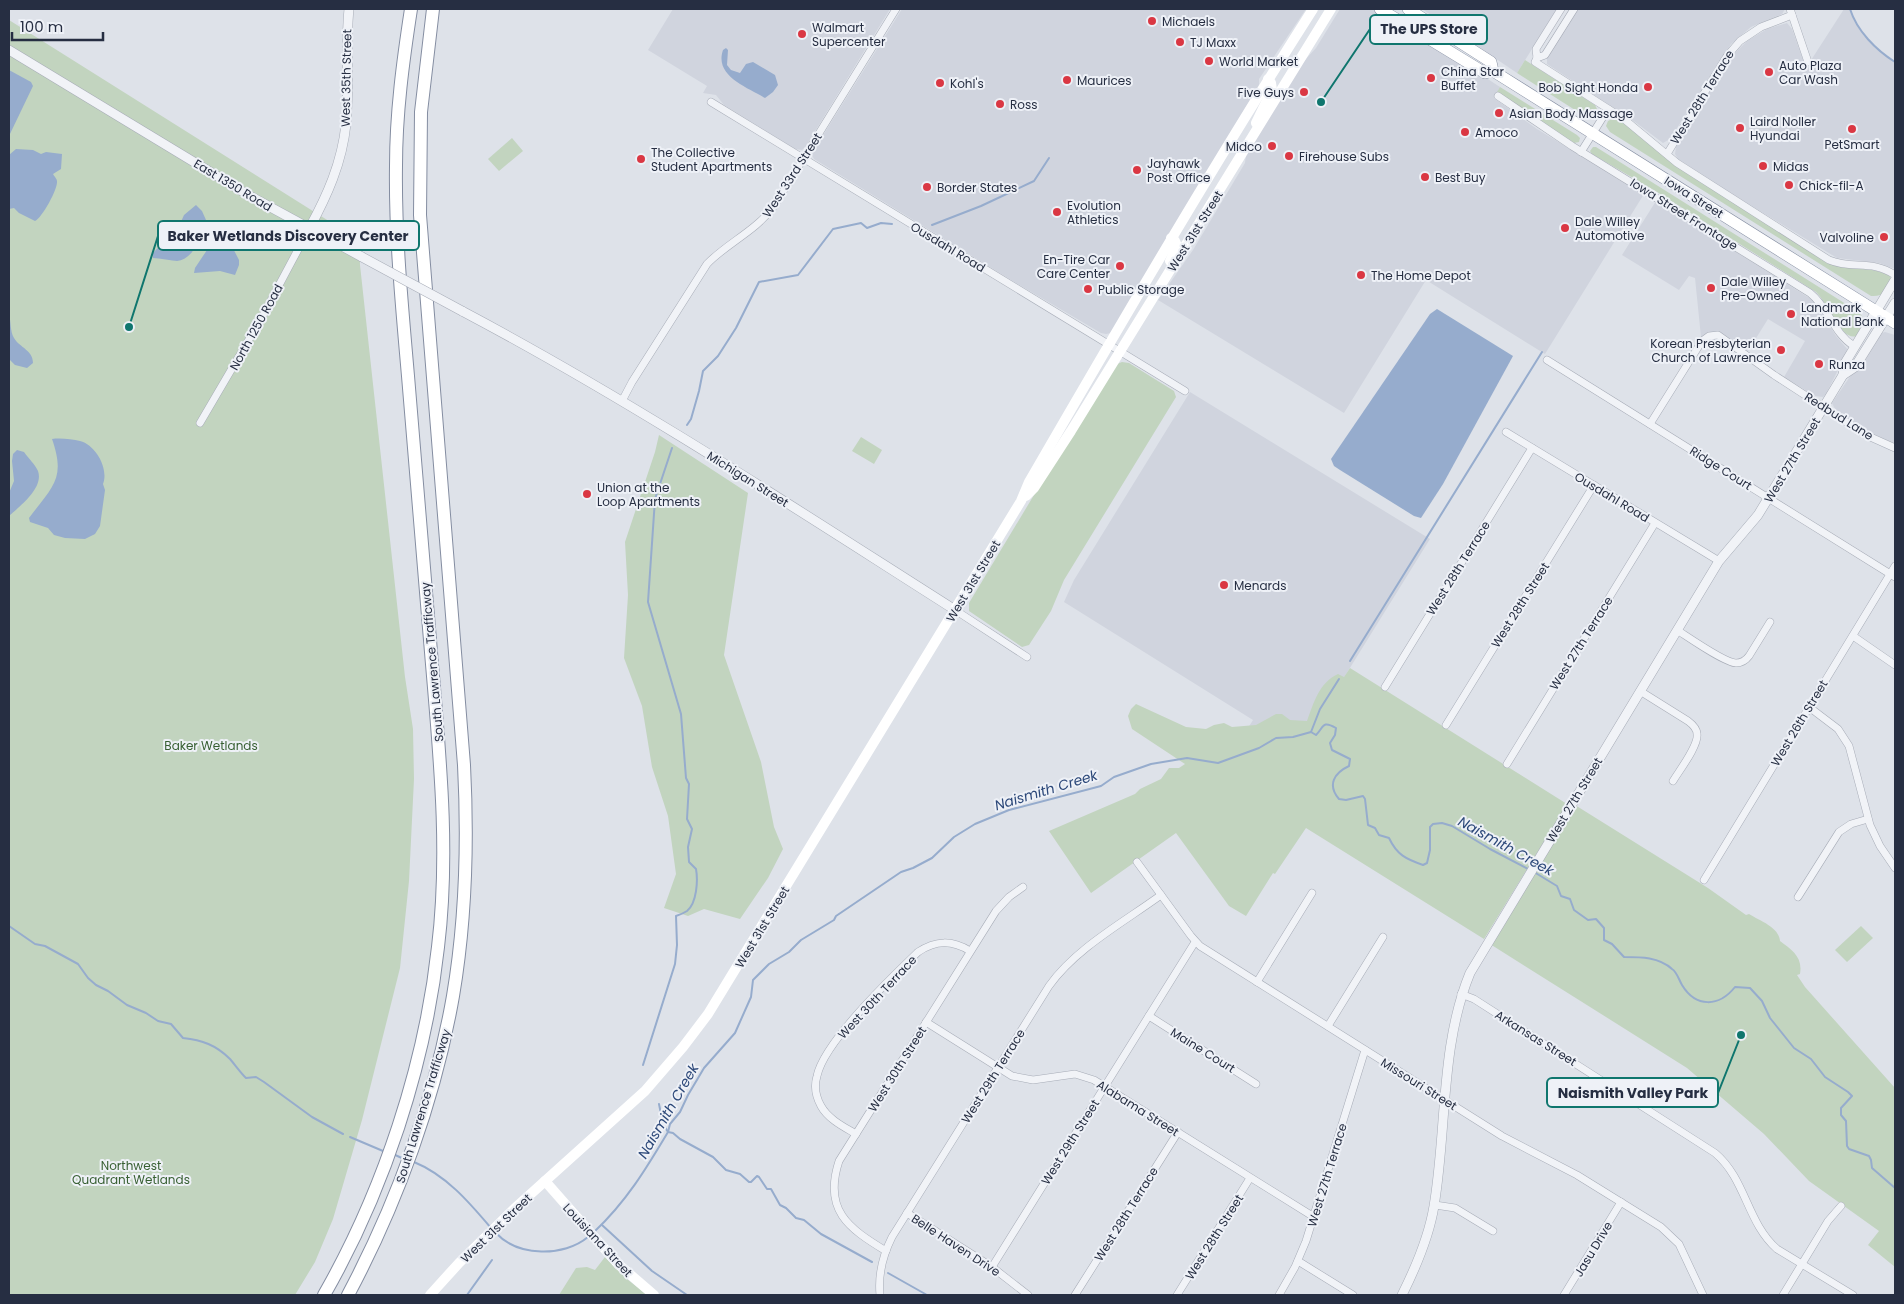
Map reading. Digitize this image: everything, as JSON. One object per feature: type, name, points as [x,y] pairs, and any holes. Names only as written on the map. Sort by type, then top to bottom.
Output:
[{"type":"highway","points":[[401,69],[401,50],[407,9]]},
{"type":"highway","name":"South Lawrence Trafficway","points":[[324,1295],[357,1232],[383,1171],[400,1118],[420,1047],[433,982],[440,928],[444,853],[440,765],[398,245],[396,166],[401,69],[411,9]]},
{"type":"highway","name":"South Lawrence Trafficway","points":[[348,1295],[380,1231],[401,1181],[420,1123],[443,1042],[453,996],[463,912],[466,837],[464,765],[420,215],[421,112],[433,9]]},
{"type":"highway","name":"Iowa Street","points":[[1380,9],[1485,73],[1493,71]]},
{"type":"highway","name":"Iowa Street","points":[[1408,9],[1491,62],[1493,71],[1891,320]]},
{"type":"main road","name":"West 31st Street","points":[[1022,501],[1029,482],[1171,238],[1313,9]]},
{"type":"main road","name":"West 31st Street","points":[[430,1295],[514,1209],[645,1091],[703,1020],[1022,501],[1034,488],[1120,352],[1331,9]]},
{"type":"main road","points":[[1245,150],[1249,134],[1272,90],[1268,79]]},
{"type":"main road","points":[[1162,285],[1177,246],[1175,240],[1171,238]]},
{"type":"main road","name":"Louisiana Street","points":[[545,1182],[604,1250],[626,1272],[654,1295]]},
{"type":"street","name":"West 35th Street","points":[[309,229],[331,186],[344,143],[347,106],[347,29],[349,9]]},
{"type":"street","name":"West 33rd Street","points":[[622,401],[632,382],[707,264],[715,255],[758,224],[769,213],[896,9]]},
{"type":"street","points":[[1536,60],[1536,50],[1561,9]]},
{"type":"street","points":[[1536,60],[1545,55],[1574,9]]},
{"type":"street","points":[[1791,12],[1808,62]]},
{"type":"street","name":"West 28th Terrace","points":[[1667,154],[1727,56],[1740,41],[1761,27],[1791,12]]},
{"type":"street","name":"East 1350 Road","points":[[9,50],[250,196],[462,311]]},
{"type":"street","points":[[1536,60],[1640,131],[1677,163],[1829,260],[1845,264],[1877,266],[1895,275]]},
{"type":"street","name":"Iowa Street Frontage","points":[[1498,96],[1581,152],[1810,293],[1824,306],[1843,339],[1854,346]]},
{"type":"street","name":"Ousdahl Road","points":[[711,102],[1185,392]]},
{"type":"street","points":[[1581,152],[1608,109]]},
{"type":"street","name":"North 1250 Road","points":[[200,423],[261,319],[309,229]]},
{"type":"street","name":"West 27th Street","points":[[1402,1295],[1420,1255],[1434,1205],[1454,1020],[1461,994],[1476,960],[1719,561],[1748,528],[1768,498],[1843,375],[1845,363],[1854,346],[1895,280]]},
{"type":"street","name":"West 27th Street","points":[[1843,375],[1855,367],[1891,320],[1895,303]]},
{"type":"street","name":"Michigan Street","points":[[462,311],[622,401],[1027,657]]},
{"type":"street","name":"Redbud Lane","points":[[1650,424],[1702,341],[1709,336],[1718,335],[1774,375],[1866,435],[1895,448]]},
{"type":"street","name":"Ridge Court","points":[[1547,360],[1893,575]]},
{"type":"street","name":"Ousdahl Road","points":[[1506,432],[1719,561]]},
{"type":"street","name":"West 28th Terrace","points":[[1385,687],[1532,448]]},
{"type":"street","name":"West 28th Street","points":[[1446,725],[1594,486]]},
{"type":"street","name":"West 27th Terrace","points":[[1507,764],[1655,522]]},
{"type":"street","name":"West 26th Street","points":[[1704,880],[1809,707],[1893,575],[1895,566]]},
{"type":"street","points":[[1677,630],[1727,661],[1737,663],[1746,660],[1770,622]]},
{"type":"street","points":[[1853,636],[1895,665]]},
{"type":"street","points":[[1640,691],[1692,724],[1697,733],[1696,743],[1673,781]]},
{"type":"street","points":[[1809,707],[1838,729],[1849,746],[1868,819],[1880,846],[1895,868]]},
{"type":"street","points":[[1798,896],[1839,832],[1851,824],[1868,819]]},
{"type":"street","name":"Missouri Street","points":[[1138,862],[1195,942],[1502,1136],[1577,1175],[1661,1227],[1674,1238],[1684,1251],[1703,1295]]},
{"type":"street","name":"West 30th Street","points":[[886,1251],[860,1235],[850,1226],[842,1214],[836,1200],[834,1179],[839,1161],[996,911],[1009,897],[1023,887]]},
{"type":"street","points":[[1257,982],[1312,893]]},
{"type":"street","name":"West 29th Terrace","points":[[880,1295],[881,1270],[892,1237],[1049,986],[1078,955],[1161,895]]},
{"type":"street","points":[[1328,1026],[1383,937]]},
{"type":"street","name":"West 30th Terrace","points":[[856,1134],[826,1114],[818,1099],[816,1091],[817,1075],[829,1051],[843,1031],[918,952],[932,944],[947,942],[970,951]]},
{"type":"street","name":"West 29th Street","points":[[992,1267],[1195,942]]},
{"type":"street","name":"Arkansas Street","points":[[1461,994],[1481,1004],[1715,1153],[1732,1170],[1755,1221],[1769,1241],[1802,1264],[1853,1295]]},
{"type":"street","name":"Maine Court","points":[[1149,1016],[1256,1084]]},
{"type":"street","name":"Alabama Street","points":[[926,1022],[1012,1076],[1033,1080],[1075,1074],[1094,1080],[1314,1218]]},
{"type":"street","name":"West 27th Terrace","points":[[1279,1295],[1298,1260],[1314,1218],[1365,1050]]},
{"type":"street","name":"West 28th Terrace","points":[[1075,1295],[1178,1132]]},
{"type":"street","name":"West 28th Street","points":[[1177,1295],[1250,1178]]},
{"type":"street","name":"Jasu Drive","points":[[1564,1295],[1621,1202]]},
{"type":"street","points":[[1434,1205],[1455,1208],[1493,1231]]},
{"type":"street","points":[[1783,1295],[1828,1222],[1841,1206]]},
{"type":"street","name":"Belle Haven Drive","points":[[907,1213],[992,1267],[1028,1295]]},
{"type":"street","points":[[1298,1260],[1353,1295]]},
{"type":"shaded area","points":[[673,9],[890,9],[802,150],[795,149],[724,105],[716,95],[703,93],[707,86],[648,50]]},
{"type":"shaded area","points":[[902,9],[1306,9],[1259,79],[1259,85],[1111,333],[1106,334],[1101,333],[1016,283],[814,159],[812,155],[815,148]]},
{"type":"shaded area","points":[[1340,9],[1372,9],[1460,61],[1500,87],[1494,98],[1537,129],[1644,194],[1545,354],[1426,280],[1344,413],[1158,300],[1193,250],[1245,163],[1246,155],[1304,61],[1316,48]]},
{"type":"shaded area","points":[[1422,9],[1557,9],[1517,73]]},
{"type":"shaded area","points":[[1578,9],[1785,9],[1782,14],[1751,27],[1731,44],[1670,139],[1663,143],[1635,122],[1547,64],[1547,58]]},
{"type":"shaded area","points":[[1844,9],[1850,9],[1860,30],[1872,44],[1895,62],[1895,269],[1879,263],[1837,258],[1729,192],[1678,159],[1675,154],[1676,147],[1732,56],[1747,41],[1767,29],[1787,23],[1792,29],[1806,68]]},
{"type":"shaded area","points":[[1656,201],[1814,301],[1836,336],[1848,350],[1823,397],[1815,396],[1784,377],[1805,341],[1768,319],[1748,351],[1718,332],[1709,332],[1701,337],[1695,278],[1689,276],[1679,290],[1622,255]]},
{"type":"shaded area","points":[[1885,332],[1895,335],[1895,444],[1868,431],[1836,411],[1832,403],[1879,334]]},
{"type":"shaded area","points":[[1190,392],[1430,539],[1266,803],[1219,774],[1253,720],[1064,602],[1074,580]]},
{"type":"green space","name":"Baker Wetlands","points":[[9,20],[359,240],[360,265],[405,677],[413,729],[414,779],[409,881],[400,968],[362,1120],[333,1219],[315,1262],[295,1295],[9,1295]]},
{"type":"green space","points":[[1525,60],[1595,105],[1597,109],[1596,115],[1591,118],[1586,117],[1517,73]]},
{"type":"green space","points":[[1500,87],[1577,135],[1580,138],[1579,142],[1574,143],[1497,92]]},
{"type":"green space","points":[[1614,118],[1631,128],[1683,171],[1831,264],[1846,268],[1868,269],[1890,276],[1891,280],[1886,290],[1882,294],[1871,296],[1610,132],[1606,126],[1608,121]]},
{"type":"green space","points":[[512,138],[523,151],[499,171],[488,159]]},
{"type":"green space","points":[[1593,147],[1596,147],[1857,311],[1862,316],[1864,323],[1857,336],[1851,336],[1840,328],[1816,292],[1657,192],[1592,154],[1590,151]]},
{"type":"green space","points":[[1122,362],[1129,363],[1174,391],[1176,397],[1064,580],[1051,611],[1029,645],[1022,647],[969,611],[969,603],[1034,495],[1117,364]]},
{"type":"green space","points":[[659,435],[748,493],[724,655],[761,762],[774,827],[783,849],[768,878],[740,919],[704,909],[688,916],[664,908],[676,874],[668,816],[652,767],[642,706],[624,658],[628,595],[625,542]]},
{"type":"green space","points":[[861,437],[882,450],[874,464],[852,451]]},
{"type":"green space","points":[[1350,668],[1567,804],[1484,939],[1306,828],[1275,874],[1273,873],[1246,916],[1229,906],[1176,833],[1091,893],[1049,831],[1135,794],[1140,789],[1161,779],[1169,768],[1179,768],[1185,764],[1132,729],[1128,716],[1136,704],[1186,727],[1206,729],[1224,723],[1232,727],[1256,725],[1276,714],[1282,714],[1290,720],[1307,721],[1315,700],[1326,682],[1338,674],[1344,677]]},
{"type":"green space","points":[[1575,805],[1708,888],[1746,915],[1749,914],[1773,928],[1780,941],[1796,954],[1800,963],[1800,974],[1797,975],[1805,987],[1895,1088],[1895,1267],[1868,1245],[1879,1231],[1809,1181],[1764,1134],[1687,1068],[1490,944]]},
{"type":"green space","points":[[1861,926],[1873,938],[1847,962],[1835,950]]},
{"type":"green space","points":[[605,1257],[627,1279],[647,1295],[559,1295],[576,1268],[587,1267],[595,1270]]},
{"type":"water","points":[[726,48],[728,50],[727,65],[731,70],[740,73],[746,64],[753,62],[775,75],[778,85],[773,92],[765,98],[734,80],[723,67],[721,59],[723,50]]},
{"type":"water","points":[[9,70],[31,82],[33,86],[9,136]]},
{"type":"water","points":[[16,149],[33,150],[41,154],[46,152],[62,154],[61,169],[53,174],[57,181],[55,190],[45,209],[35,221],[19,213],[14,208],[9,209],[9,155]]},
{"type":"water","points":[[196,205],[202,211],[206,220],[200,239],[189,256],[177,261],[153,258],[153,253],[180,224],[184,215]]},
{"type":"water","points":[[215,223],[223,229],[239,260],[235,275],[220,271],[194,273],[195,268],[209,247]]},
{"type":"water","points":[[1437,309],[1513,356],[1443,484],[1421,518],[1414,516],[1340,470],[1334,466],[1331,459],[1430,314]]},
{"type":"water","points":[[9,314],[14,338],[31,355],[33,363],[27,368],[15,365],[9,359]]},
{"type":"water","points":[[52,439],[70,439],[86,443],[96,452],[103,465],[103,484],[105,490],[100,526],[95,534],[85,539],[65,538],[54,535],[48,528],[30,522],[29,518],[55,482],[58,464]]},
{"type":"water","points":[[17,450],[24,452],[33,463],[39,477],[38,484],[30,496],[9,516],[9,493],[14,481],[12,461],[13,454]]},
{"type":"waterway","points":[[1850,9],[1862,32],[1881,52],[1895,62]]},
{"type":"waterway","points":[[932,225],[981,206],[1034,181],[1049,158]]},
{"type":"waterway","points":[[687,425],[691,419],[703,371],[718,356],[736,328],[759,282],[798,275],[833,229],[861,223],[867,228],[881,223],[892,224]]},
{"type":"waterway","points":[[1350,661],[1542,352]]},
{"type":"waterway","points":[[643,1065],[675,964],[677,945],[676,916],[686,912],[693,903],[697,885],[696,869],[689,862],[688,847],[692,829],[687,819],[689,784],[686,778],[681,714],[648,602],[655,499],[672,448]]},
{"type":"waterway","points":[[1311,732],[1320,709],[1339,679]]},
{"type":"waterway","name":"Naismith Creek","points":[[594,1232],[635,1185],[668,1132],[670,1124],[680,1112],[704,1068],[735,1033],[751,997],[753,980],[769,964],[789,952],[801,940],[834,920],[836,916],[901,872],[932,858],[954,837],[975,824],[1009,810],[1101,786],[1114,777],[1151,764],[1187,758],[1218,763],[1259,748],[1276,738],[1293,737],[1311,732],[1316,735],[1324,726],[1328,725],[1336,728],[1335,735],[1330,743],[1332,750],[1350,759],[1349,766],[1339,772],[1334,780],[1333,789],[1335,794],[1339,799],[1346,800],[1363,796],[1368,825],[1375,828],[1379,835],[1389,838],[1395,849],[1403,856],[1423,865],[1427,863],[1430,850],[1430,827],[1433,824],[1442,823],[1452,826],[1530,870]]},
{"type":"waterway","name":"Naismith Creek","points":[[1534,872],[1557,886],[1561,896],[1570,899],[1574,910],[1588,920],[1596,919],[1604,928],[1604,940],[1612,944],[1624,957],[1650,959],[1667,965],[1675,972],[1682,985],[1694,998],[1701,1001],[1715,1001],[1729,994],[1735,987],[1750,988],[1762,1001],[1770,1018],[1794,1048],[1811,1059],[1825,1077],[1852,1096],[1841,1108],[1841,1115],[1846,1121],[1847,1146],[1849,1149],[1869,1156],[1872,1168],[1895,1188]]},
{"type":"waterway","name":"Naismith Creek","points":[[9,926],[35,944],[45,946],[78,964],[88,978],[96,985],[127,1005],[146,1013],[158,1021],[171,1024],[183,1038],[203,1042],[219,1050],[230,1059],[246,1078],[256,1077],[312,1117],[343,1134]]},
{"type":"waterway","points":[[659,1104],[663,1124],[668,1132],[673,1133],[680,1139],[713,1157],[726,1170],[740,1174],[749,1182],[757,1176],[759,1177],[767,1189],[771,1189],[780,1205],[796,1218],[804,1220],[821,1234],[872,1262]]},
{"type":"waterway","name":"Naismith Creek","points":[[350,1137],[383,1151]]},
{"type":"waterway","name":"Naismith Creek","points":[[393,1154],[404,1159]]},
{"type":"waterway","name":"Naismith Creek","points":[[414,1162],[447,1182],[491,1228]]},
{"type":"waterway","points":[[602,1225],[652,1271],[687,1295]]},
{"type":"waterway","name":"Naismith Creek","points":[[496,1233],[516,1247],[541,1252],[567,1248],[578,1244],[588,1237]]},
{"type":"waterway","points":[[467,1295],[492,1260]]},
{"type":"waterway","points":[[888,1273],[927,1295]]},
{"type":"place","name":"Michaels","points":[[1152,21]]},
{"type":"place","name":"Walmart Supercenter","points":[[802,34]]},
{"type":"place","name":"TJ Maxx","points":[[1180,42]]},
{"type":"place","name":"World Market","points":[[1209,61]]},
{"type":"place","name":"Auto Plaza Car Wash","points":[[1769,72]]},
{"type":"place","name":"China Star Buffet","points":[[1431,78]]},
{"type":"place","name":"Maurices","points":[[1067,80]]},
{"type":"place","name":"Kohl's","points":[[940,83]]},
{"type":"place","name":"Bob Sight Honda","points":[[1648,87]]},
{"type":"place","name":"Five Guys","points":[[1304,92]]},
{"type":"place","name":"The UPS Store","points":[[1321,102]]},
{"type":"place","name":"Ross","points":[[1000,104]]},
{"type":"place","name":"Asian Body Massage","points":[[1499,113]]},
{"type":"place","name":"Laird Noller Hyundai","points":[[1740,128]]},
{"type":"place","name":"PetSmart","points":[[1852,129]]},
{"type":"place","name":"Amoco","points":[[1465,132]]},
{"type":"place","name":"Midco","points":[[1272,146]]},
{"type":"place","name":"Firehouse Subs","points":[[1289,156]]},
{"type":"place","name":"The Collective Student Apartments","points":[[641,159]]},
{"type":"place","name":"Midas","points":[[1763,166]]},
{"type":"place","name":"Jayhawk Post Office","points":[[1137,170]]},
{"type":"place","name":"Best Buy","points":[[1425,177]]},
{"type":"place","name":"Chick-fil-A","points":[[1789,185]]},
{"type":"place","name":"Border States","points":[[927,187]]},
{"type":"place","name":"Evolution Athletics","points":[[1057,212]]},
{"type":"place","name":"Dale Willey Automotive","points":[[1565,228]]},
{"type":"place","name":"Valvoline","points":[[1884,237]]},
{"type":"place","name":"En-Tire Car Care Center","points":[[1120,266]]},
{"type":"place","name":"The Home Depot","points":[[1361,275]]},
{"type":"place","name":"Dale Willey Pre-Owned","points":[[1711,288]]},
{"type":"place","name":"Public Storage","points":[[1088,289]]},
{"type":"place","name":"Landmark National Bank","points":[[1791,314]]},
{"type":"place","name":"Baker Wetlands Discovery Center","points":[[129,327]]},
{"type":"place","name":"Korean Presbyterian Church of Lawrence","points":[[1781,350]]},
{"type":"place","name":"Runza","points":[[1819,364]]},
{"type":"place","name":"Union at the Loop Apartments","points":[[587,494]]},
{"type":"place","name":"Menards","points":[[1224,585]]},
{"type":"place","name":"Naismith Valley Park","points":[[1741,1035]]},
{"type":"park label","name":"Northwest Quadrant Wetlands","points":[[131,1172]]}]
